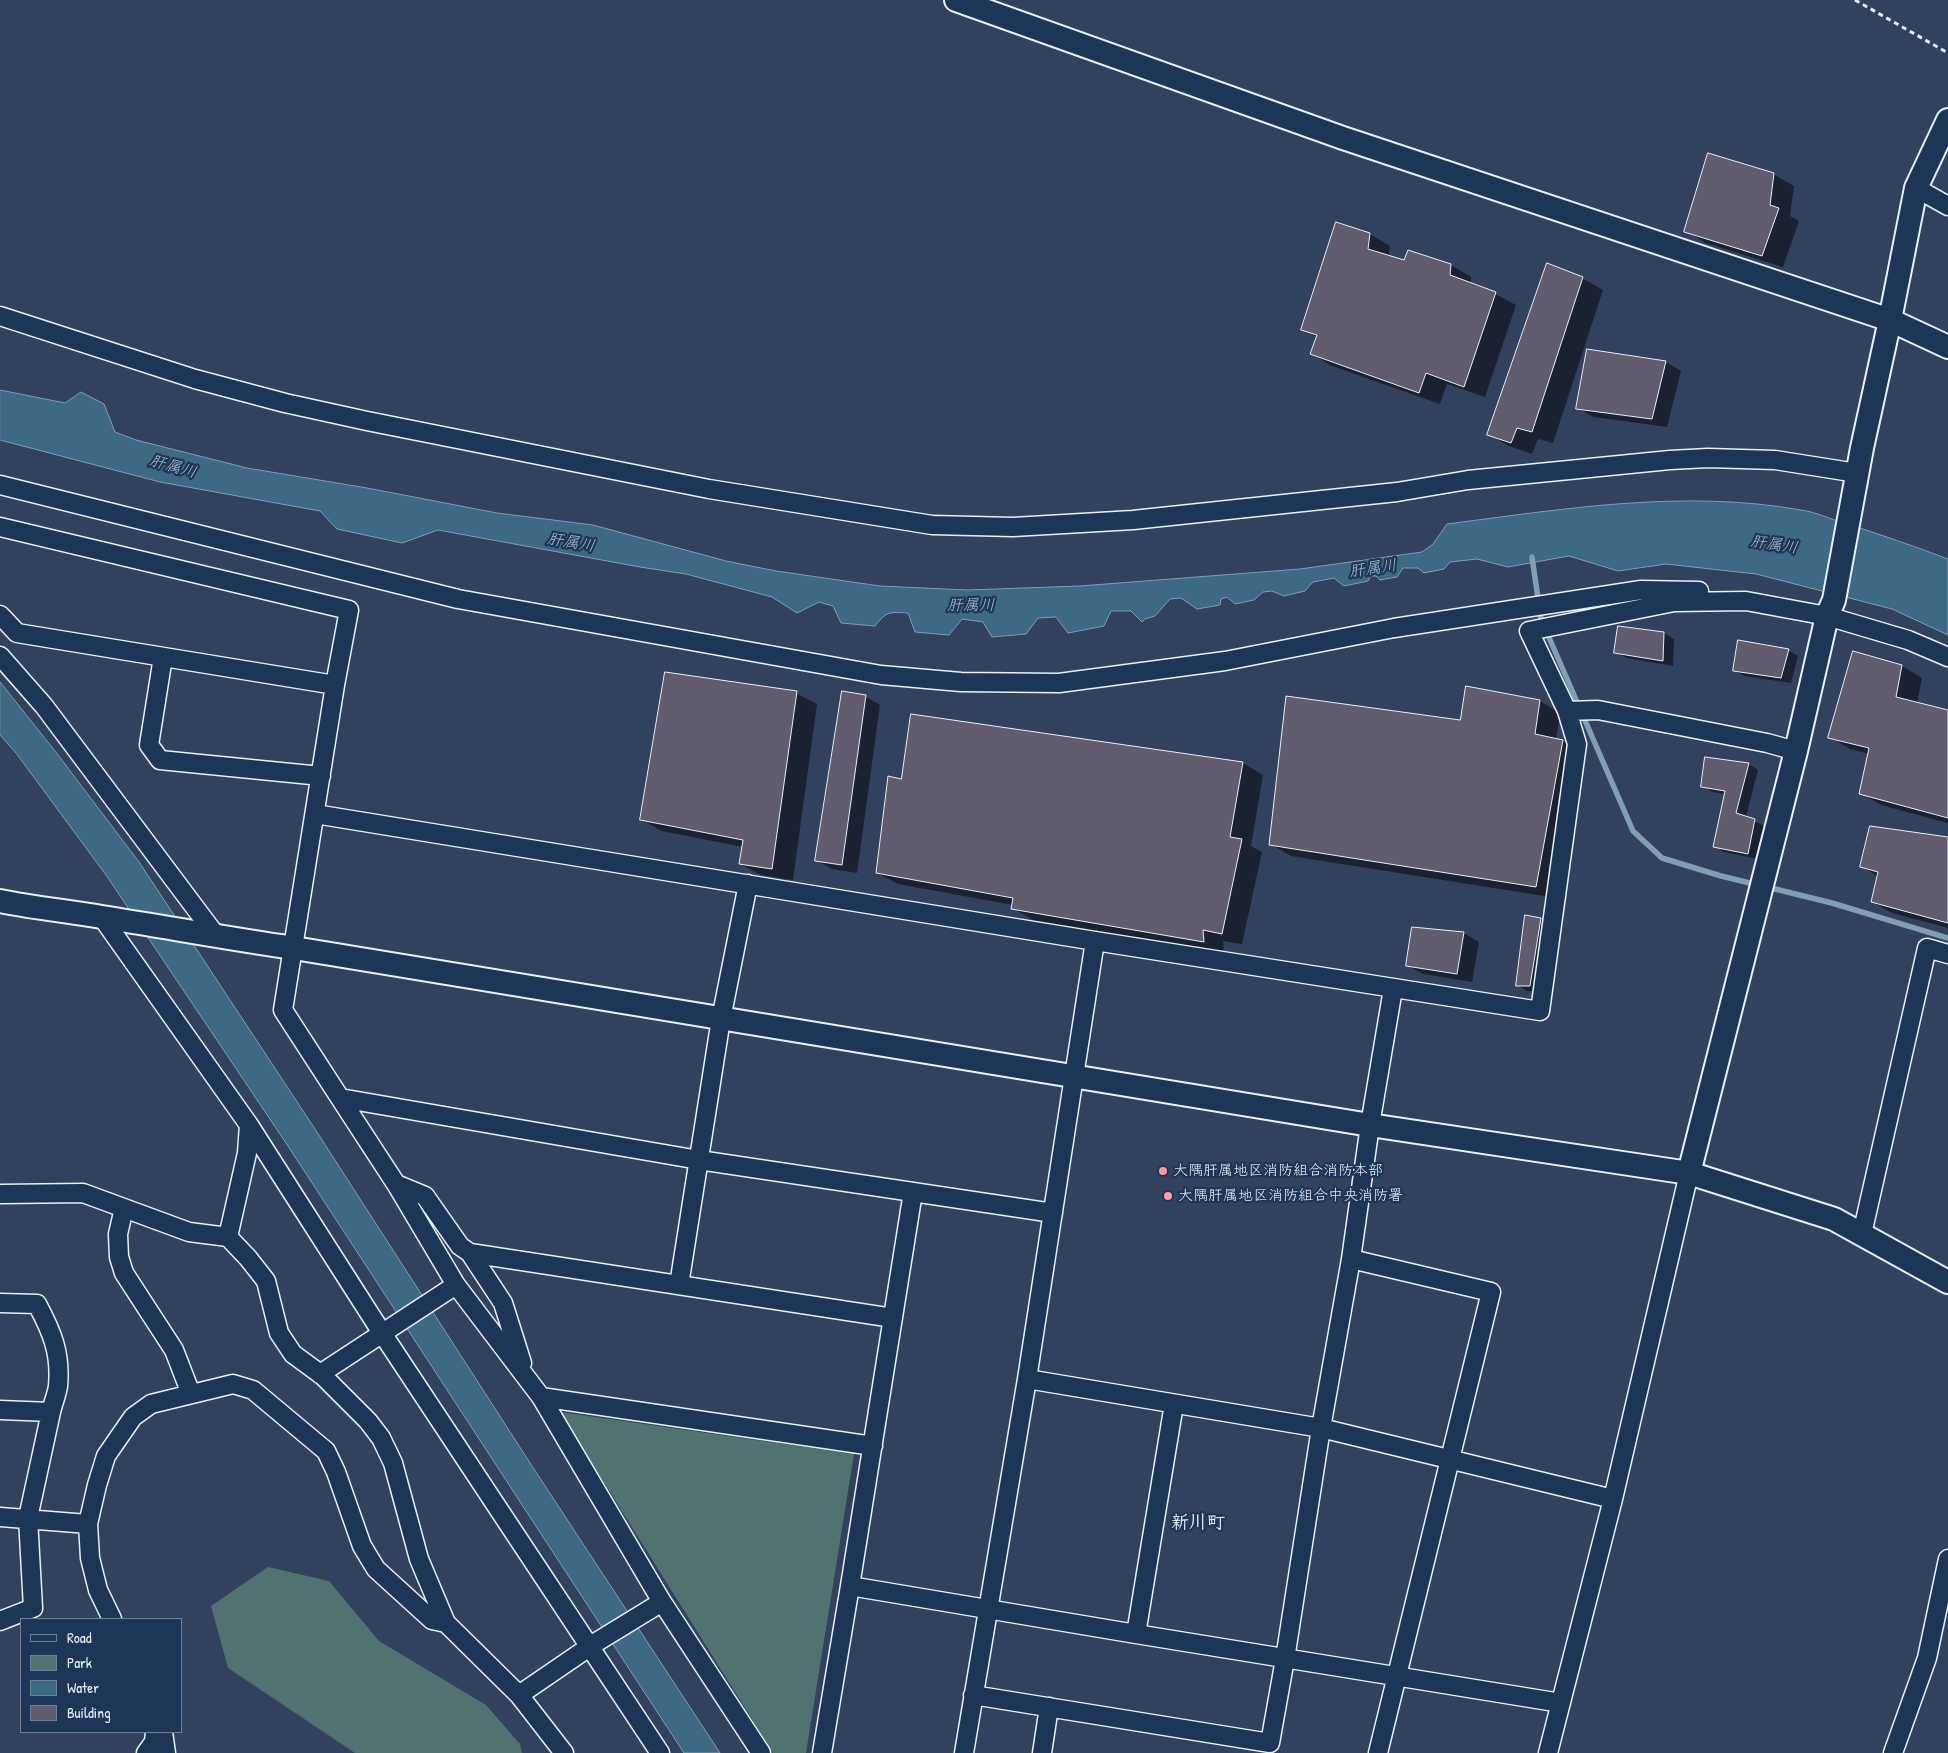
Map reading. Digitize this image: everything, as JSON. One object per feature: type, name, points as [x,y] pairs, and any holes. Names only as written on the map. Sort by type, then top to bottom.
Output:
[{"type":"street","points":[[956,0],[1343,138],[1890,320],[1948,347]]},
{"type":"street","points":[[1548,1753],[1613,1499],[1689,1173],[1796,751],[1830,608],[1916,188],[1948,120]]},
{"type":"street","points":[[1916,188],[1948,206]]},
{"type":"street","points":[[0,316],[196,379],[285,403],[709,489],[932,525],[1013,527],[1133,520],[1397,492],[1468,480],[1708,458],[1775,460],[1856,478]]},
{"type":"street","points":[[0,485],[458,599],[881,675],[961,682],[1059,683],[1226,661],[1394,628],[1641,590],[1696,590],[1746,601]]},
{"type":"street","points":[[0,527],[349,610],[335,685],[283,1010],[396,1184],[456,1285],[541,1397],[662,1602],[761,1753]]},
{"type":"street","points":[[315,814],[1393,989],[1540,1011],[1578,744],[1571,711],[1529,631],[1674,602],[1746,601],[1830,608],[1948,657]]},
{"type":"street","points":[[0,615],[17,633],[335,685]]},
{"type":"street","points":[[0,656],[44,706],[213,937]]},
{"type":"street","points":[[163,657],[149,745],[160,760],[321,776]]},
{"type":"street","points":[[1571,711],[1595,710],[1767,743],[1796,751]]},
{"type":"street","points":[[679,1285],[721,1019],[748,884]]},
{"type":"street","points":[[0,901],[33,908],[101,916],[213,937],[294,948],[1370,1125],[1689,1173],[1834,1219],[1948,1282]]},
{"type":"street","points":[[101,916],[249,1125],[386,1330],[592,1645],[660,1753]]},
{"type":"street","points":[[964,1753],[1027,1379],[1095,941]]},
{"type":"street","points":[[1862,1234],[1927,948],[1948,954]]},
{"type":"street","points":[[973,1695],[1270,1743],[1320,1428],[1351,1259],[1370,1125],[1393,989]]},
{"type":"street","points":[[340,1098],[699,1160],[1053,1214]]},
{"type":"street","points":[[228,1236],[247,1153],[249,1125]]},
{"type":"street","points":[[396,1184],[425,1196],[460,1246],[470,1253],[503,1303],[525,1375]]},
{"type":"street","points":[[822,1753],[913,1192]]},
{"type":"street","points":[[0,1194],[84,1193],[189,1232],[228,1236],[266,1280],[279,1333],[292,1354],[320,1374],[368,1421],[381,1438],[394,1463],[419,1559],[446,1623],[519,1695],[564,1753]]},
{"type":"street","points":[[124,1208],[118,1234],[119,1257],[124,1273],[174,1350],[191,1394]]},
{"type":"street","points":[[470,1253],[893,1318]]},
{"type":"street","points":[[1351,1259],[1491,1292],[1378,1753]]},
{"type":"street","points":[[320,1374],[456,1285]]},
{"type":"street","points":[[0,1303],[37,1304],[52,1332],[58,1361],[58,1387],[28,1518],[33,1608],[0,1621]]},
{"type":"street","points":[[1027,1379],[1320,1428],[1613,1499]]},
{"type":"street","points":[[112,1618],[98,1590],[90,1558],[88,1524],[96,1485],[106,1456],[133,1417],[151,1404],[233,1384],[253,1390],[326,1451],[336,1472],[362,1546],[376,1569],[432,1620],[446,1623]]},
{"type":"street","points":[[541,1397],[872,1446]]},
{"type":"street","points":[[1136,1634],[1174,1404]]},
{"type":"street","points":[[0,1410],[51,1412]]},
{"type":"street","points":[[0,1517],[88,1524]]},
{"type":"street","points":[[1893,1753],[1927,1658],[1948,1559]]},
{"type":"street","points":[[850,1586],[1560,1703]]},
{"type":"street","points":[[519,1695],[592,1645],[662,1602]]},
{"type":"street","points":[[1042,1753],[1049,1707]]},
{"type":"street","points":[[146,1753],[154,1742],[162,1738],[176,1753]]},
{"type":"path","points":[[1856,0],[1948,54]]},
{"type":"green space","points":[[560,1412],[854,1454],[806,1753],[773,1753]]},
{"type":"green space","points":[[268,1567],[329,1581],[379,1641],[486,1705],[520,1744],[522,1753],[355,1753],[228,1668],[211,1606]]},
{"type":"water","name":"肝属川","points":[[0,390],[65,403],[81,392],[104,404],[115,432],[136,440],[247,468],[367,488],[497,513],[593,525],[726,561],[776,571],[880,586],[967,590],[1080,586],[1300,569],[1422,552],[1433,544],[1447,524],[1624,503],[1712,501],[1757,504],[1812,512],[1948,559],[1948,635],[1892,609],[1756,574],[1666,564],[1618,571],[1569,556],[1508,567],[1477,559],[1450,562],[1444,569],[1424,573],[1418,568],[1403,568],[1397,577],[1380,580],[1376,576],[1371,576],[1368,581],[1344,586],[1334,578],[1313,582],[1305,591],[1284,596],[1272,591],[1263,592],[1254,600],[1235,604],[1227,597],[1221,599],[1220,605],[1197,609],[1181,598],[1170,599],[1155,616],[1142,622],[1131,611],[1111,611],[1104,626],[1068,633],[1056,617],[1038,618],[1026,634],[992,637],[983,622],[962,619],[949,635],[915,632],[908,613],[897,612],[886,615],[875,626],[841,623],[833,606],[819,602],[797,613],[772,597],[686,574],[438,530],[402,543],[337,529],[320,511],[160,482],[0,440]]},
{"type":"water","points":[[0,682],[139,862],[313,1126],[720,1753],[684,1753],[286,1143],[106,875],[16,753],[0,735]]},
{"type":"building","points":[[1708,153],[1774,173],[1770,205],[1779,208],[1762,256],[1684,232]]},
{"type":"building","points":[[1336,222],[1370,233],[1368,249],[1404,260],[1408,250],[1451,264],[1450,275],[1496,292],[1464,387],[1426,373],[1419,393],[1310,354],[1317,335],[1301,330]]},
{"type":"building","points":[[1547,263],[1583,277],[1532,432],[1517,428],[1511,443],[1487,435]]},
{"type":"building","points":[[1587,349],[1666,361],[1652,419],[1576,409]]},
{"type":"building","points":[[1618,626],[1664,632],[1663,661],[1614,653]]},
{"type":"building","points":[[1738,640],[1789,649],[1781,678],[1733,671]]},
{"type":"building","points":[[1853,651],[1902,665],[1896,697],[1948,710],[1948,818],[1859,794],[1869,748],[1828,738]]},
{"type":"building","points":[[665,672],[797,691],[772,869],[739,864],[743,840],[640,820]]},
{"type":"building","points":[[1466,686],[1540,700],[1535,734],[1563,740],[1536,887],[1269,845],[1286,696],[1460,720]]},
{"type":"building","points":[[842,691],[866,695],[842,865],[815,861]]},
{"type":"building","points":[[911,714],[1243,762],[1230,837],[1242,839],[1222,934],[1203,930],[1204,942],[1011,909],[1013,898],[876,873],[888,776],[901,779]]},
{"type":"building","points":[[1705,757],[1749,763],[1736,813],[1755,819],[1748,854],[1713,847],[1725,791],[1701,787]]},
{"type":"building","points":[[1870,826],[1948,837],[1948,923],[1871,902],[1878,872],[1860,867]]},
{"type":"building","points":[[1525,915],[1541,918],[1530,986],[1516,986]]},
{"type":"building","points":[[1412,927],[1464,932],[1457,974],[1406,966]]},
{"type":"waterway","points":[[1532,557],[1541,619],[1633,831],[1662,858],[1758,885]]},
{"type":"waterway","points":[[1767,887],[1832,903],[1948,938]]},
{"type":"place","name":"大隅肝属地区消防組合消防本部","points":[[1163,1171]]},
{"type":"place","name":"大隅肝属地区消防組合中央消防署","points":[[1168,1196]]},
{"type":"district","name":"新川町","points":[[1198,1523]]}]
